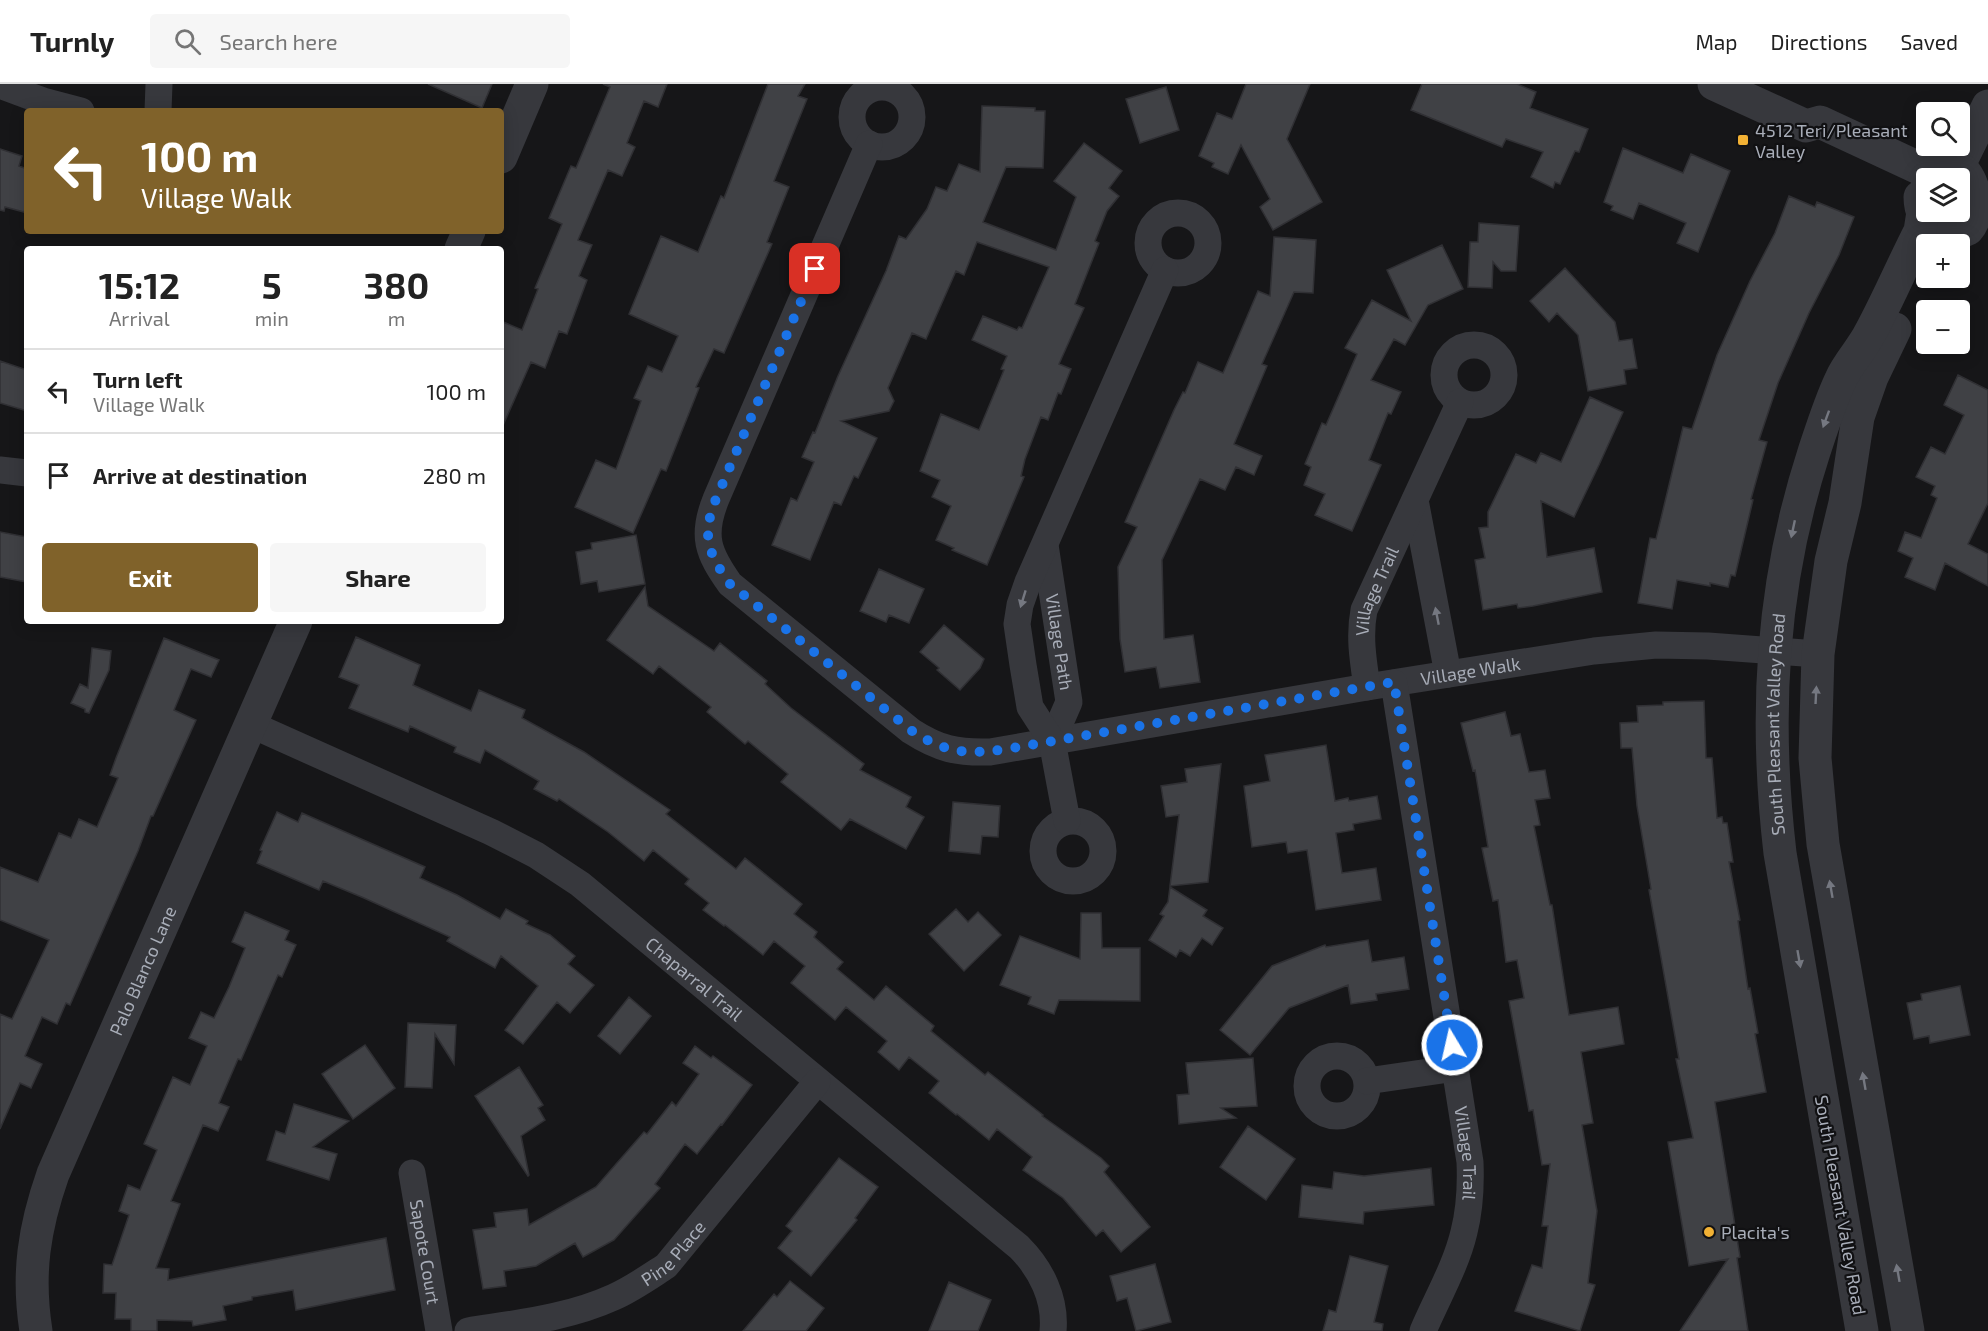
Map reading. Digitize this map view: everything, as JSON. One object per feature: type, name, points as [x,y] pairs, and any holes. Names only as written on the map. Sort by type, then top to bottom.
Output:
[{"type":"street","points":[[158,108],[159,84]]},
{"type":"street","points":[[504,150],[532,84]]},
{"type":"street","points":[[1714,84],[1806,126],[1808,140],[1911,189],[1916,188]]},
{"type":"street","points":[[0,85],[70,108]]},
{"type":"street","name":"South Pleasant Valley Road","points":[[1951,168],[1964,155],[1988,106]]},
{"type":"street","name":"Village Walk","points":[[869,144],[712,509],[707,538],[715,562],[730,584],[929,743],[967,753],[990,752],[1394,682],[1594,651],[1656,645],[1708,646],[1818,654]]},
{"type":"street","points":[[1970,170],[1974,172],[1975,211]]},
{"type":"street","name":"South Pleasant Valley Road","points":[[1862,1331],[1780,853],[1771,748],[1774,651],[1784,572],[1794,522],[1823,424],[1841,378],[1872,331],[1920,231],[1922,222]]},
{"type":"street","points":[[1930,222],[1940,230],[1955,222]]},
{"type":"street","points":[[1045,545],[1165,270]]},
{"type":"street","name":"South Pleasant Valley Road","points":[[1908,1331],[1823,844],[1815,758],[1818,654],[1831,561],[1845,503],[1860,411],[1872,377],[1916,287]]},
{"type":"street","name":"Village Trail","points":[[1367,687],[1360,642],[1360,626],[1364,609],[1460,402]]},
{"type":"street","points":[[0,470],[24,473]]},
{"type":"street","name":"Village Trail","points":[[1415,500],[1448,674]]},
{"type":"street","name":"Village Path","points":[[1045,545],[1069,702],[1052,741]]},
{"type":"street","name":"Village Path","points":[[1045,545],[1028,582],[1020,605],[1017,624],[1030,707],[1052,741]]},
{"type":"street","name":"Palo Blanco Lane","points":[[36,1331],[31,1275],[34,1240],[41,1207],[53,1174],[295,624]]},
{"type":"street","name":"Village Trail","points":[[1394,682],[1470,1162],[1469,1210],[1458,1254],[1423,1331]]},
{"type":"street","name":"Chaparral Trail","points":[[250,724],[491,831],[536,855],[580,884],[1029,1257],[1039,1270],[1050,1299],[1053,1331]]},
{"type":"street","points":[[1052,741],[1067,821]]},
{"type":"street","points":[[1366,1081],[1456,1068]]},
{"type":"street","name":"Pine Place","points":[[468,1331],[549,1318],[583,1309],[640,1284],[666,1266],[817,1082]]},
{"type":"street","name":"Sapote Court","points":[[412,1173],[439,1331]]},
{"type":"building","points":[[428,84],[492,84],[482,108]]},
{"type":"building","points":[[603,84],[667,84],[658,107],[644,101],[627,143],[635,147],[622,176],[608,170],[578,240],[592,245],[579,276],[587,280],[567,334],[559,331],[545,368],[531,362],[504,423],[504,322],[522,330],[538,289],[535,288],[562,224],[549,218],[571,166],[576,168],[610,87]]},
{"type":"building","points":[[768,84],[805,84],[798,96],[807,99],[774,181],[789,187],[767,242],[772,244],[724,353],[714,349],[696,387],[699,388],[666,471],[661,469],[633,533],[575,507],[596,460],[616,469],[641,401],[634,398],[648,366],[662,372],[678,336],[629,314],[661,236],[698,252],[721,196],[724,198]]},
{"type":"building","points":[[1246,84],[1310,84],[1287,139],[1322,202],[1273,230],[1260,207],[1270,199],[1241,145],[1228,174],[1212,167],[1214,163],[1199,156],[1217,113],[1232,119]]},
{"type":"building","points":[[1422,84],[1517,84],[1536,92],[1530,108],[1588,129],[1579,152],[1575,151],[1560,184],[1555,182],[1553,188],[1531,177],[1543,152],[1506,139],[1502,147],[1411,110]]},
{"type":"building","points":[[1166,87],[1179,130],[1140,143],[1126,99]]},
{"type":"building","points":[[982,106],[1035,108],[1035,111],[1045,111],[1043,168],[1006,167],[983,222],[1056,250],[1076,197],[1054,181],[1084,143],[1122,171],[1109,188],[1119,196],[1107,211],[1095,241],[1099,243],[1075,304],[1084,308],[1059,364],[1071,369],[1061,394],[1058,393],[1048,420],[1041,417],[1025,459],[1021,476],[1024,477],[987,565],[952,550],[954,548],[936,540],[951,506],[932,497],[940,480],[920,471],[941,414],[979,430],[1004,370],[1001,369],[1007,356],[972,340],[983,316],[1017,330],[1019,327],[1022,328],[1049,267],[977,242],[964,275],[956,271],[926,339],[912,333],[888,388],[894,401],[889,411],[841,421],[877,438],[858,478],[854,476],[841,505],[834,502],[810,560],[772,545],[791,498],[797,501],[814,462],[802,457],[813,432],[815,433],[899,236],[906,239],[927,209],[936,187],[947,191],[959,164],[980,172]]},
{"type":"building","points":[[1623,148],[1683,173],[1691,154],[1730,171],[1698,252],[1677,243],[1686,223],[1639,203],[1633,219],[1611,210],[1613,206],[1604,202]]},
{"type":"building","points":[[0,149],[22,156],[19,166],[24,168],[24,212],[5,207],[4,211],[0,210]]},
{"type":"building","points":[[1789,196],[1815,207],[1817,202],[1854,217],[1839,255],[1809,313],[1778,383],[1759,440],[1767,442],[1751,499],[1753,500],[1735,576],[1731,575],[1728,587],[1677,580],[1672,609],[1638,603],[1650,538],[1656,539],[1683,427],[1692,429],[1717,355],[1750,281],[1775,233]]},
{"type":"building","points":[[1479,223],[1519,226],[1516,271],[1501,271],[1493,262],[1492,288],[1468,287],[1470,242],[1478,242]]},
{"type":"building","points":[[1274,237],[1316,240],[1313,293],[1294,292],[1262,364],[1267,366],[1234,444],[1262,456],[1254,475],[1236,467],[1225,490],[1200,479],[1162,560],[1164,639],[1193,635],[1200,682],[1160,688],[1156,667],[1125,672],[1120,639],[1118,567],[1137,527],[1125,522],[1174,410],[1183,392],[1185,393],[1198,362],[1223,373],[1258,291],[1270,296]]},
{"type":"building","points":[[1442,245],[1463,289],[1428,305],[1405,345],[1394,339],[1371,380],[1401,392],[1391,414],[1388,413],[1369,460],[1381,465],[1352,531],[1315,515],[1325,494],[1304,485],[1311,467],[1305,464],[1322,423],[1326,425],[1357,354],[1345,348],[1372,300],[1411,321],[1387,270]]},
{"type":"building","points":[[1565,268],[1615,322],[1619,341],[1632,339],[1637,368],[1624,370],[1626,384],[1588,391],[1578,335],[1557,313],[1549,322],[1530,301]]},
{"type":"building","points":[[0,361],[24,369],[24,410],[0,403]]},
{"type":"building","points":[[1958,375],[1988,390],[1988,503],[1968,544],[1988,554],[1988,586],[1945,563],[1935,590],[1905,577],[1913,558],[1898,551],[1905,532],[1921,538],[1937,498],[1931,495],[1935,486],[1916,477],[1931,447],[1945,454],[1964,415],[1944,405]]},
{"type":"building","points":[[1590,397],[1623,412],[1599,465],[1574,517],[1541,501],[1547,557],[1594,548],[1602,592],[1533,606],[1518,608],[1517,604],[1483,610],[1475,560],[1485,558],[1479,528],[1488,527],[1488,512],[1516,454],[1536,463],[1541,453],[1561,462]]},
{"type":"building","points":[[0,532],[24,536],[24,581],[0,577]]},
{"type":"building","points":[[636,535],[645,584],[599,592],[597,581],[581,584],[576,552],[592,549],[591,543]]},
{"type":"building","points":[[879,569],[924,589],[909,623],[889,615],[886,622],[860,611]]},
{"type":"building","points":[[645,587],[648,606],[714,651],[720,643],[767,681],[765,684],[791,708],[864,764],[860,770],[911,797],[906,807],[924,817],[906,849],[850,819],[841,830],[781,782],[788,774],[748,741],[745,744],[707,712],[711,707],[659,666],[653,674],[607,640]]},
{"type":"building","points":[[944,625],[984,659],[980,668],[960,690],[920,652]]},
{"type":"building","points":[[356,637],[420,665],[413,685],[471,711],[479,690],[525,710],[522,718],[584,752],[670,810],[666,814],[736,869],[745,858],[802,904],[794,914],[817,932],[814,937],[843,962],[837,969],[874,1000],[886,986],[934,1026],[931,1031],[985,1075],[988,1072],[1042,1116],[1101,1158],[1109,1166],[1104,1172],[1150,1227],[1121,1252],[1103,1230],[1096,1236],[1063,1198],[1023,1170],[1032,1157],[997,1129],[989,1140],[956,1115],[929,1093],[939,1081],[909,1057],[899,1070],[878,1052],[887,1041],[846,1007],[835,1020],[791,983],[805,966],[774,941],[763,955],[703,910],[709,903],[685,884],[689,879],[653,850],[644,861],[608,832],[559,799],[557,801],[534,789],[539,781],[485,750],[480,763],[454,752],[456,747],[410,726],[408,732],[349,708],[359,685],[339,677]]},
{"type":"building","points":[[164,638],[219,660],[211,677],[191,669],[174,710],[196,720],[153,816],[151,816],[138,851],[70,1005],[66,1003],[57,1024],[42,1017],[25,1056],[42,1064],[31,1088],[20,1083],[0,1129],[0,1014],[12,1019],[49,940],[0,920],[0,867],[38,882],[59,833],[71,838],[79,819],[97,827],[118,778],[110,775],[116,758]]},
{"type":"building","points":[[92,648],[111,651],[109,670],[89,713],[71,703],[80,684],[88,688]]},
{"type":"building","points":[[1704,701],[1706,758],[1712,758],[1717,818],[1722,817],[1723,823],[1727,823],[1733,862],[1729,862],[1766,1092],[1715,1102],[1740,1257],[1737,1258],[1748,1331],[1680,1331],[1728,1259],[1689,1266],[1668,1142],[1693,1138],[1676,1059],[1679,1059],[1649,890],[1651,889],[1637,806],[1632,748],[1621,748],[1620,723],[1638,722],[1637,706],[1663,705],[1663,702]]},
{"type":"building","points":[[1505,712],[1511,736],[1520,734],[1529,772],[1545,770],[1550,798],[1535,800],[1540,825],[1534,826],[1550,905],[1552,905],[1569,1015],[1618,1007],[1624,1044],[1581,1052],[1593,1123],[1582,1125],[1597,1211],[1588,1283],[1595,1285],[1580,1331],[1515,1311],[1532,1265],[1542,1268],[1548,1226],[1542,1226],[1550,1164],[1542,1165],[1533,1110],[1529,1111],[1509,1001],[1524,998],[1517,960],[1506,962],[1498,900],[1493,901],[1482,848],[1488,847],[1475,770],[1473,771],[1461,723]]},
{"type":"building","points":[[1326,745],[1335,801],[1377,796],[1381,819],[1353,824],[1354,830],[1336,833],[1342,873],[1376,868],[1381,900],[1316,910],[1307,850],[1288,853],[1286,842],[1252,847],[1244,786],[1270,781],[1265,755]]},
{"type":"building","points":[[1221,764],[1208,882],[1170,886],[1179,815],[1166,817],[1161,786],[1187,782],[1185,769]]},
{"type":"building","points":[[953,802],[1000,806],[998,837],[982,836],[980,854],[949,851]]},
{"type":"building","points":[[277,812],[298,822],[302,813],[425,867],[420,878],[500,919],[506,909],[528,921],[526,924],[550,935],[575,956],[568,964],[594,985],[570,1013],[557,1002],[523,1044],[505,1030],[538,986],[501,956],[495,968],[447,941],[450,937],[364,898],[323,881],[319,890],[257,863],[262,851],[260,850]]},
{"type":"building","points":[[1170,887],[1207,910],[1203,916],[1223,928],[1212,945],[1202,938],[1190,956],[1180,950],[1176,957],[1149,940],[1164,916],[1160,914],[1168,902]]},
{"type":"building","points":[[956,909],[968,922],[978,912],[1001,935],[964,971],[929,934]]},
{"type":"building","points":[[245,912],[289,931],[285,940],[296,945],[282,977],[278,975],[241,1060],[238,1059],[219,1103],[229,1107],[218,1131],[203,1125],[171,1201],[180,1204],[156,1268],[169,1269],[168,1280],[386,1238],[395,1290],[296,1310],[293,1290],[252,1297],[252,1300],[223,1306],[226,1320],[193,1326],[192,1321],[157,1320],[157,1331],[131,1331],[131,1319],[115,1319],[116,1293],[103,1293],[104,1264],[112,1265],[129,1215],[119,1211],[128,1185],[140,1190],[157,1150],[144,1144],[173,1077],[190,1085],[207,1046],[189,1038],[201,1012],[214,1018],[229,987],[245,948],[232,942]]},
{"type":"building","points":[[1081,913],[1101,913],[1102,948],[1140,948],[1140,1001],[1059,1000],[1054,1014],[1028,1004],[1031,997],[1000,985],[1020,936],[1080,959]]},
{"type":"building","points":[[1368,940],[1372,962],[1404,957],[1409,989],[1376,994],[1377,1000],[1351,1004],[1348,985],[1289,1008],[1250,1055],[1220,1030],[1272,966],[1325,945],[1326,947]]},
{"type":"building","points":[[1960,986],[1970,1035],[1930,1043],[1929,1036],[1914,1039],[1907,1003],[1922,1000],[1921,994]]},
{"type":"building","points":[[629,997],[651,1016],[620,1054],[598,1036]]},
{"type":"building","points":[[408,1023],[456,1025],[454,1064],[435,1034],[432,1088],[405,1087]]},
{"type":"building","points":[[365,1045],[395,1088],[353,1119],[322,1074]]},
{"type":"building","points":[[695,1046],[711,1058],[713,1056],[752,1085],[697,1154],[685,1144],[655,1184],[660,1188],[614,1240],[583,1257],[575,1243],[536,1266],[504,1271],[506,1286],[483,1289],[473,1230],[496,1227],[494,1213],[527,1209],[529,1225],[596,1187],[644,1132],[647,1134],[672,1102],[676,1106],[699,1074],[683,1063]]},
{"type":"building","points":[[1253,1058],[1257,1106],[1221,1108],[1236,1118],[1179,1124],[1177,1095],[1189,1094],[1186,1063]]},
{"type":"building","points":[[519,1067],[543,1105],[538,1108],[545,1120],[521,1136],[528,1176],[475,1096]]},
{"type":"building","points":[[294,1104],[349,1121],[313,1147],[337,1154],[329,1180],[267,1160],[276,1131],[285,1134]]},
{"type":"building","points":[[1248,1126],[1295,1159],[1266,1200],[1220,1167]]},
{"type":"building","points":[[839,1158],[878,1187],[855,1218],[857,1220],[811,1276],[778,1248],[792,1231],[786,1226]]},
{"type":"building","points":[[1431,1168],[1434,1205],[1364,1212],[1363,1224],[1299,1217],[1302,1185],[1332,1189],[1334,1172],[1364,1176]]},
{"type":"building","points":[[1350,1256],[1388,1266],[1374,1322],[1383,1324],[1382,1331],[1323,1331],[1329,1310],[1336,1312]]},
{"type":"building","points":[[1155,1264],[1171,1322],[1136,1331],[1127,1298],[1117,1301],[1110,1276]]},
{"type":"building","points":[[790,1281],[824,1308],[806,1331],[743,1331],[774,1294],[777,1297]]},
{"type":"building","points":[[949,1282],[991,1300],[978,1331],[929,1331]]},
{"type":"place","name":"4512 Teri/Pleasant Valley","points":[[1743,140]]},
{"type":"place","name":"Placita's","points":[[1709,1232]]},
{"type":"route","points":[[815,269],[709,520],[707,538],[710,550],[730,584],[912,731],[929,743],[967,753],[990,752],[1394,682],[1452,1045]]}]
